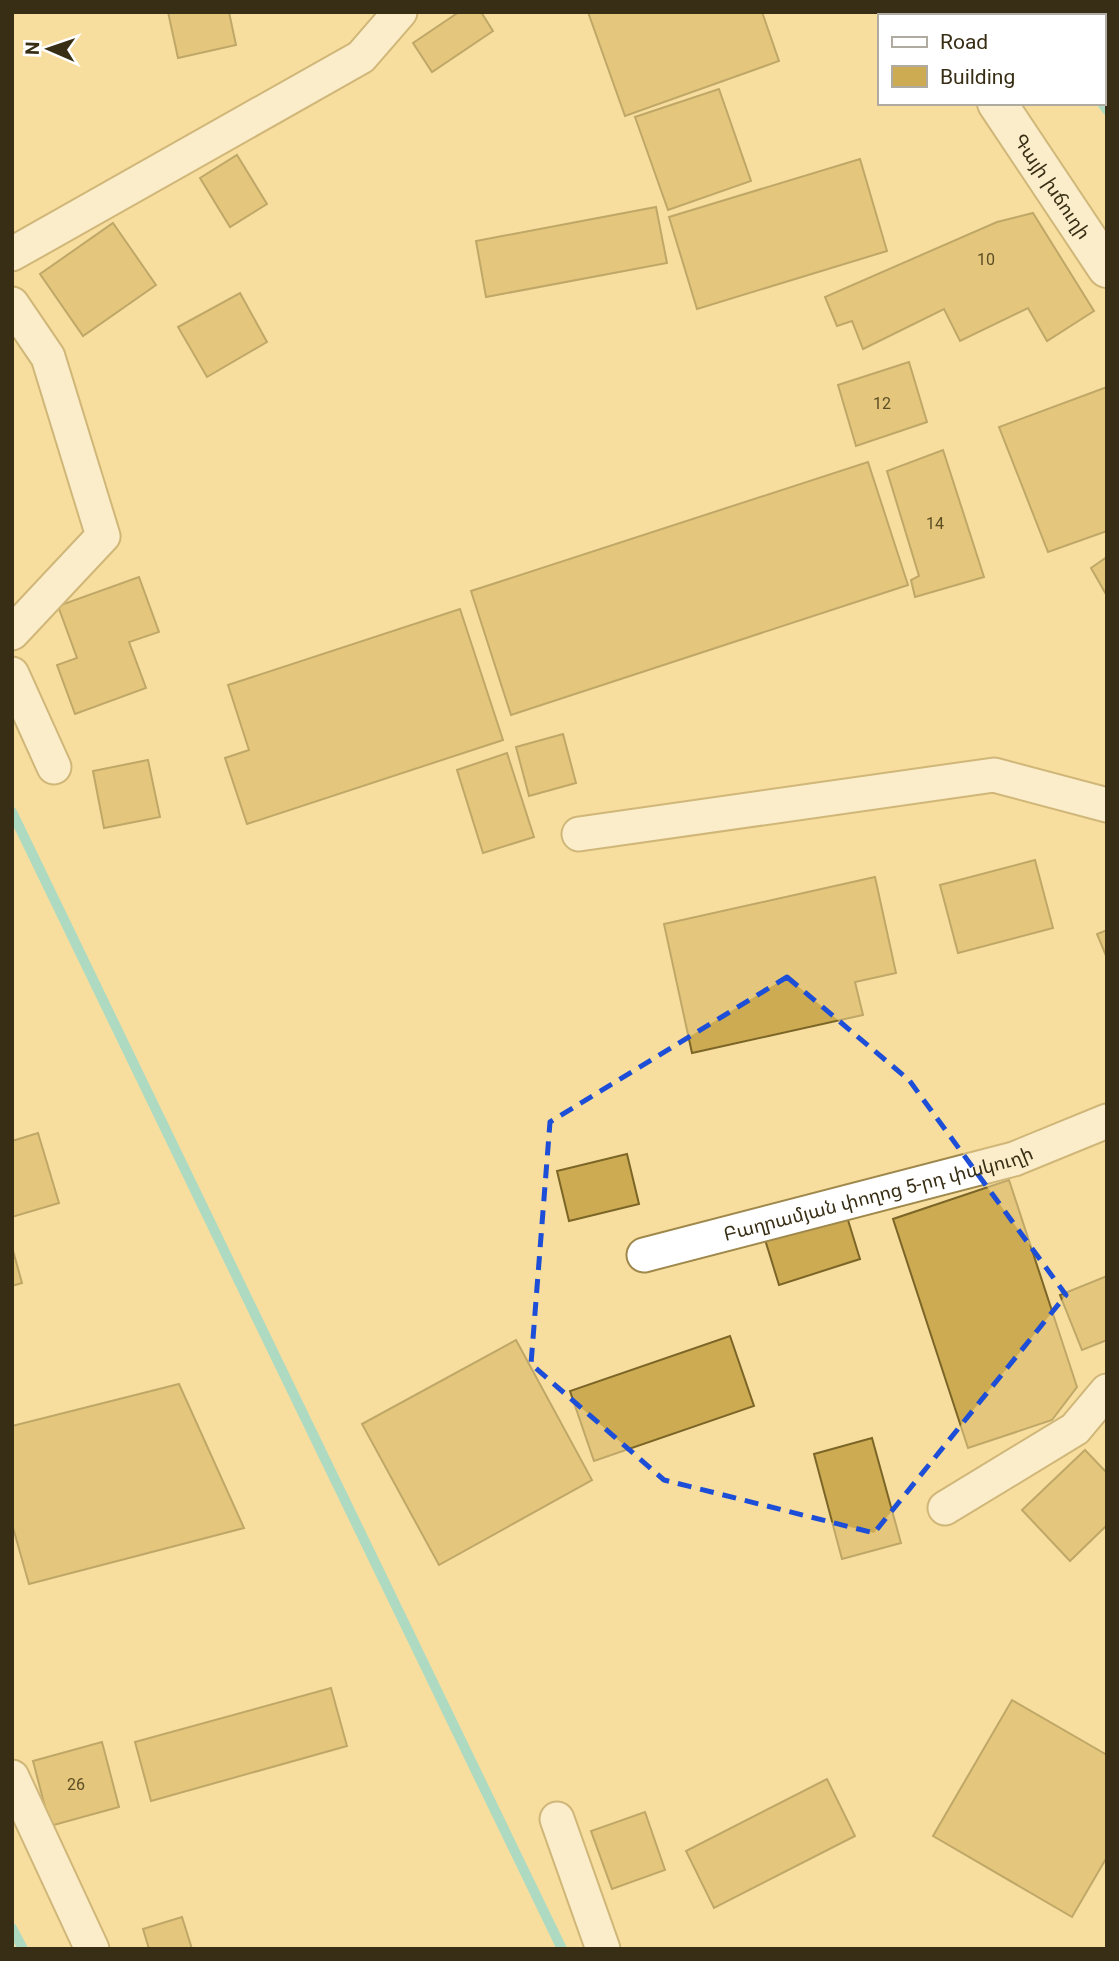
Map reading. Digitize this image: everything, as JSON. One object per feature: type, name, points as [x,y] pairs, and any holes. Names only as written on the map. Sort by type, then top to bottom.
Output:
[{"type":"main road","name":"Գայի խճուղի","points":[[998,105],[1107,268]]},
{"type":"street","points":[[12,254],[361,57],[400,12]]},
{"type":"street","points":[[12,304],[48,357],[103,536],[12,633]]},
{"type":"street","points":[[12,674],[54,767]]},
{"type":"street","points":[[579,834],[993,775],[1107,805]]},
{"type":"street","name":"Բաղրամյան փողոց 5-րդ փակուղի","points":[[644,1255],[1014,1159],[1107,1121]]},
{"type":"street","points":[[945,1508],[1075,1429],[1107,1391]]},
{"type":"street","points":[[12,1777],[92,1949]]},
{"type":"street","points":[[557,1819],[603,1949]]},
{"type":"highlighted area","points":[[787,977],[909,1080],[1066,1295],[874,1533],[664,1480],[531,1364],[550,1122]]},
{"type":"building","points":[[168,12],[229,12],[236,45],[178,58]]},
{"type":"building","points":[[459,12],[481,12],[493,31],[432,72],[413,43]]},
{"type":"building","points":[[588,12],[762,12],[779,61],[625,116]]},
{"type":"building","points":[[719,89],[751,181],[668,210],[635,117]]},
{"type":"building","points":[[237,155],[267,204],[230,227],[200,178]]},
{"type":"building","points":[[860,159],[887,251],[697,309],[669,217]]},
{"type":"building","points":[[656,207],[667,263],[486,297],[476,241]]},
{"type":"building","points":[[1033,213],[1094,311],[1047,341],[1028,308],[960,341],[944,309],[863,349],[852,321],[837,326],[825,297],[997,222]]},
{"type":"building","points":[[113,223],[156,285],[83,336],[40,274]]},
{"type":"building","points":[[240,293],[267,342],[207,377],[178,327]]},
{"type":"building","points":[[909,362],[927,422],[856,446],[838,385]]},
{"type":"building","points":[[1107,387],[1107,531],[1048,552],[999,427]]},
{"type":"building","points":[[943,450],[984,577],[915,597],[911,580],[919,576],[887,471]]},
{"type":"building","points":[[868,462],[908,585],[511,715],[471,591]]},
{"type":"building","points":[[1107,557],[1107,596],[1091,568]]},
{"type":"building","points":[[139,577],[159,632],[129,642],[146,688],[75,714],[57,665],[77,658],[58,606]]},
{"type":"building","points":[[460,609],[503,740],[247,824],[225,758],[249,750],[228,685]]},
{"type":"building","points":[[563,734],[576,783],[529,796],[516,747]]},
{"type":"building","points":[[507,753],[534,837],[483,853],[457,770]]},
{"type":"building","points":[[148,760],[160,817],[104,828],[93,771]]},
{"type":"building","points":[[1035,860],[1053,928],[958,953],[940,885]]},
{"type":"building","points":[[875,877],[896,973],[855,982],[863,1015],[692,1053],[664,924]]},
{"type":"building","points":[[1107,930],[1107,958],[1097,934]]},
{"type":"building","points":[[38,1133],[59,1203],[12,1217],[12,1141]]},
{"type":"building","points":[[627,1154],[639,1204],[569,1221],[557,1171]]},
{"type":"building","points":[[1009,1180],[1077,1387],[1052,1420],[968,1448],[893,1219]]},
{"type":"building","points":[[844,1207],[860,1259],[779,1285],[763,1233]]},
{"type":"building","points":[[12,1247],[22,1283],[12,1286]]},
{"type":"building","points":[[1107,1276],[1107,1340],[1082,1350],[1060,1295]]},
{"type":"building","points":[[730,1336],[754,1406],[594,1461],[570,1391]]},
{"type":"building","points":[[516,1340],[592,1480],[439,1565],[362,1424]]},
{"type":"building","points":[[179,1384],[244,1528],[29,1584],[12,1524],[12,1426]]},
{"type":"building","points":[[872,1438],[901,1543],[842,1559],[814,1454]]},
{"type":"building","points":[[1085,1450],[1107,1473],[1107,1525],[1070,1561],[1022,1510]]},
{"type":"building","points":[[331,1688],[347,1746],[151,1801],[135,1742]]},
{"type":"building","points":[[1012,1700],[1107,1755],[1107,1857],[1072,1917],[933,1836]]},
{"type":"building","points":[[102,1742],[119,1807],[50,1826],[33,1761]]},
{"type":"building","points":[[827,1779],[855,1836],[714,1908],[686,1851]]},
{"type":"building","points":[[645,1812],[665,1870],[612,1889],[591,1831]]},
{"type":"building","points":[[182,1917],[192,1949],[149,1949],[143,1929]]},
{"type":"waterway","points":[[1103,105],[1107,110]]},
{"type":"waterway","points":[[12,812],[562,1949]]},
{"type":"waterway","points":[[12,1928],[23,1949]]}]
